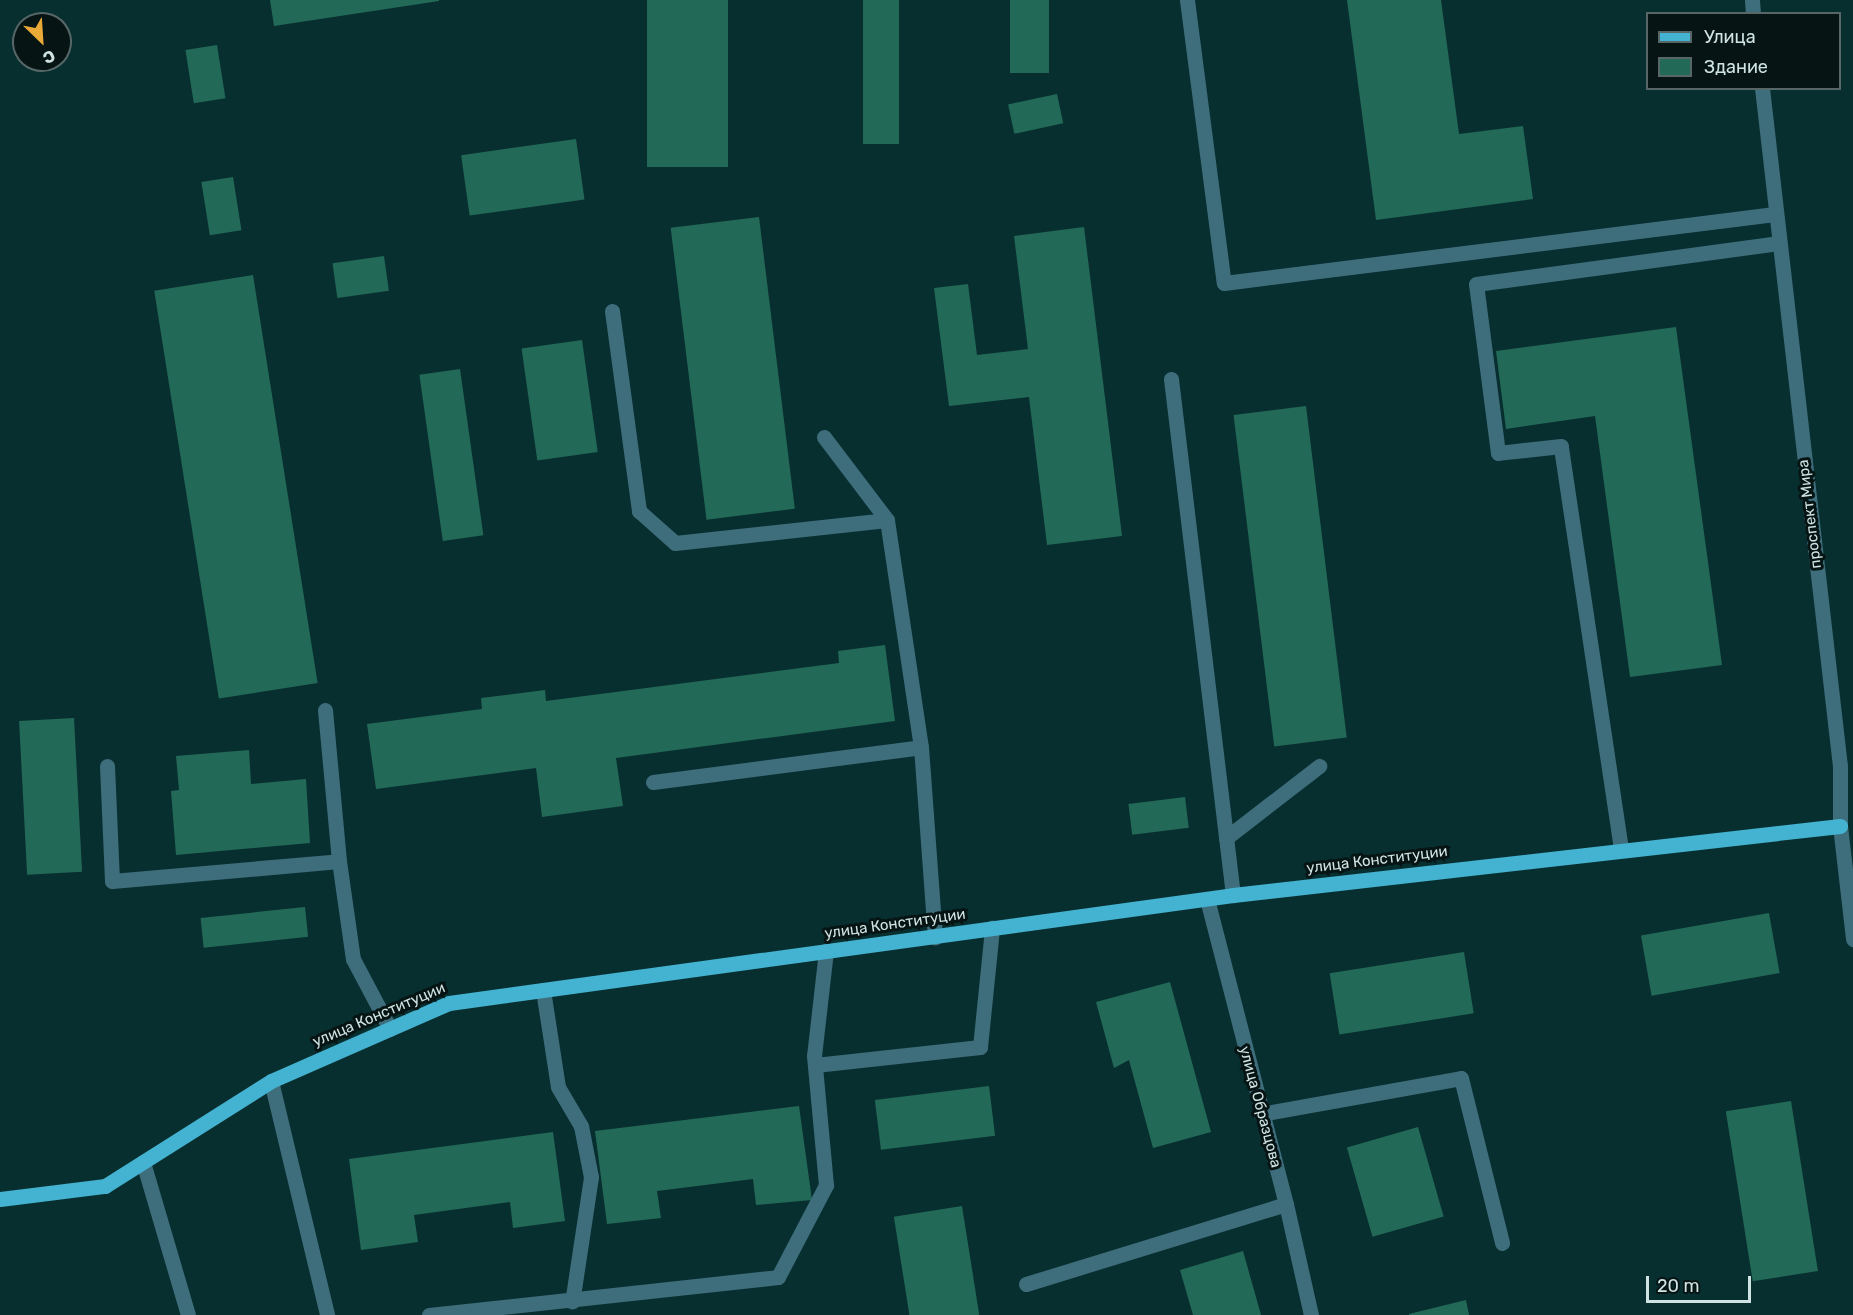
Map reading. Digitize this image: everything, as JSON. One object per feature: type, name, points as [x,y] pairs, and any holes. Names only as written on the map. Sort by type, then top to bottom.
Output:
[{"type":"main road","name":"улица Конституции","points":[[0,1199],[105,1186],[270,1081],[449,1003],[1233,895],[1621,849],[1840,826]]},
{"type":"street","points":[[1187,0],[1224,283],[1775,214]]},
{"type":"street","name":"проспект Мира","points":[[1762,90],[1839,766],[1840,826],[1853,939]]},
{"type":"street","points":[[1621,849],[1562,446],[1497,453],[1476,284],[1779,243]]},
{"type":"street","points":[[612,311],[639,511],[675,543],[887,520]]},
{"type":"street","points":[[1171,379],[1233,895]]},
{"type":"street","points":[[824,437],[887,520],[921,747],[935,937]]},
{"type":"street","points":[[325,710],[339,861],[353,959],[390,1029]]},
{"type":"street","points":[[653,782],[921,747]]},
{"type":"street","points":[[107,766],[112,881],[339,861]]},
{"type":"street","points":[[1226,838],[1319,766]]},
{"type":"street","name":"улица Образцова","points":[[1207,899],[1286,1204],[1311,1315]]},
{"type":"street","points":[[815,1065],[980,1047],[992,928]]},
{"type":"street","points":[[429,1315],[572,1302],[778,1277],[826,1185],[815,1065],[826,951]]},
{"type":"street","points":[[543,990],[558,1087],[581,1126],[591,1177],[572,1302]]},
{"type":"street","points":[[1261,1114],[1461,1078],[1502,1243]]},
{"type":"street","points":[[270,1081],[327,1315]]},
{"type":"street","points":[[143,1162],[189,1315]]},
{"type":"street","points":[[1026,1284],[1286,1204]]},
{"type":"building","points":[[270,0],[439,0],[439,1],[274,26]]},
{"type":"building","points":[[647,0],[728,0],[728,167],[647,167]]},
{"type":"building","points":[[863,0],[899,0],[899,144],[863,144]]},
{"type":"building","points":[[1010,0],[1049,0],[1049,73],[1010,73]]},
{"type":"building","points":[[1347,0],[1441,0],[1459,134],[1523,126],[1533,199],[1376,220]]},
{"type":"building","points":[[217,45],[225,98],[194,103],[185,50]]},
{"type":"building","points":[[1057,94],[1063,123],[1014,134],[1008,104]]},
{"type":"building","points":[[576,139],[584,199],[470,216],[461,155]]},
{"type":"building","points":[[233,177],[241,230],[210,235],[201,182]]},
{"type":"building","points":[[759,217],[795,509],[706,520],[671,228]]},
{"type":"building","points":[[1084,227],[1122,536],[1047,545],[1029,397],[949,406],[934,288],[968,284],[977,355],[1028,349],[1014,236]]},
{"type":"building","points":[[384,256],[389,291],[337,298],[333,263]]},
{"type":"building","points":[[253,275],[318,683],[219,699],[154,291]]},
{"type":"building","points":[[1676,327],[1722,665],[1630,677],[1595,416],[1506,429],[1496,351]]},
{"type":"building","points":[[582,340],[598,452],[537,460],[522,348]]},
{"type":"building","points":[[460,369],[483,535],[443,541],[419,375]]},
{"type":"building","points":[[1306,406],[1347,738],[1274,746],[1234,415]]},
{"type":"building","points":[[885,645],[895,721],[616,758],[623,806],[542,817],[536,768],[376,789],[367,724],[482,709],[481,698],[545,690],[546,701],[839,663],[838,651]]},
{"type":"building","points":[[74,718],[82,872],[27,875],[19,721]]},
{"type":"building","points":[[249,750],[251,784],[306,779],[310,843],[176,855],[171,791],[179,790],[176,756]]},
{"type":"building","points":[[1185,797],[1189,828],[1132,835],[1128,804]]},
{"type":"building","points":[[305,907],[308,937],[204,948],[201,918]]},
{"type":"building","points":[[1769,913],[1780,973],[1652,996],[1641,936]]},
{"type":"building","points":[[1464,952],[1474,1013],[1339,1035],[1330,973]]},
{"type":"building","points":[[1170,982],[1211,1132],[1153,1148],[1129,1060],[1114,1068],[1096,1002]]},
{"type":"building","points":[[989,1086],[995,1136],[881,1150],[875,1100]]},
{"type":"building","points":[[1791,1101],[1818,1271],[1753,1281],[1726,1111]]},
{"type":"building","points":[[799,1106],[812,1200],[756,1205],[753,1179],[657,1191],[661,1218],[607,1224],[595,1131]]},
{"type":"building","points":[[1418,1127],[1444,1216],[1373,1237],[1347,1147]]},
{"type":"building","points":[[553,1132],[565,1221],[513,1228],[510,1202],[414,1215],[418,1242],[361,1250],[349,1159]]},
{"type":"building","points":[[962,1206],[979,1315],[909,1315],[894,1217]]},
{"type":"building","points":[[1243,1251],[1261,1315],[1193,1315],[1180,1270]]},
{"type":"building","points":[[1466,1300],[1469,1315],[1409,1315],[1409,1314]]}]
